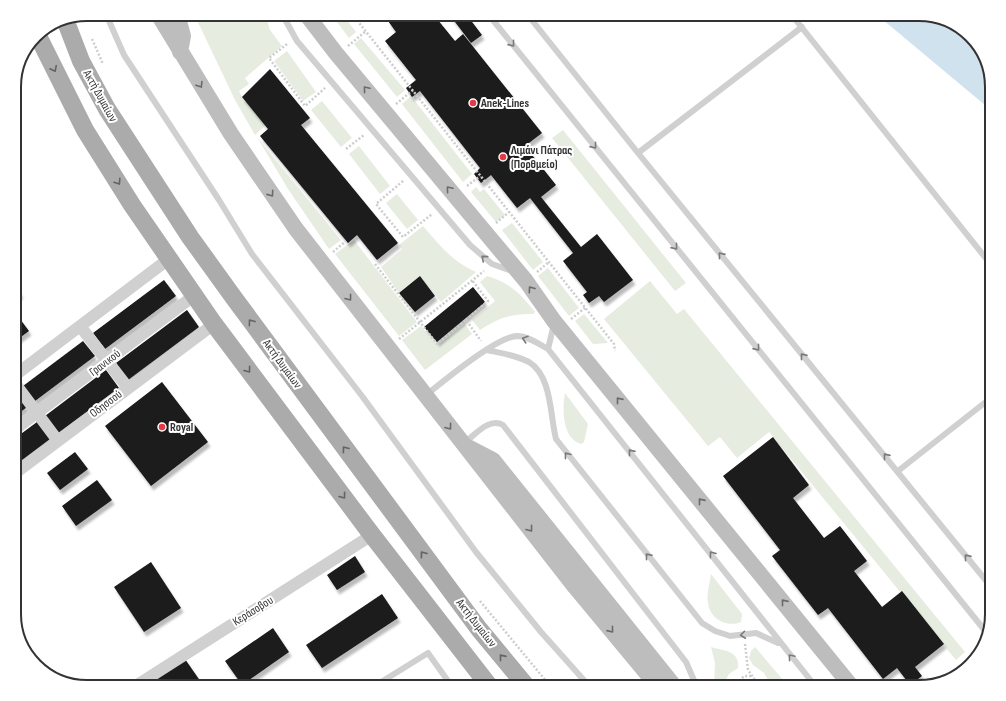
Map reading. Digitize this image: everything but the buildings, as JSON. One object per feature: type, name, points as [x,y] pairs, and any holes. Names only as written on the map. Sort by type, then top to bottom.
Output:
[{"type":"main road","points":[[162,21],[180,52],[274,198],[387,348],[576,587],[652,680]]},
{"type":"main road","points":[[179,21],[184,36],[180,52]]},
{"type":"main road","points":[[311,21],[337,55],[519,273],[554,321],[845,680]]},
{"type":"main road","name":"Ακτή Δυμαίων","points":[[67,24],[81,61],[107,109],[190,237],[479,628],[520,680]]},
{"type":"main road","points":[[40,40],[85,130],[132,205],[170,258],[214,324],[372,535],[485,680]]},
{"type":"main road","points":[[463,444],[493,460],[669,680]]},
{"type":"street","points":[[21,371],[170,258]]},
{"type":"street","name":"Γρανικού","points":[[21,425],[195,295]]},
{"type":"street","name":"Οδησσού","points":[[21,469],[214,324]]},
{"type":"street","points":[[80,326],[128,388]]},
{"type":"street","points":[[21,391],[58,441]]},
{"type":"street","name":"Κεράσοβου","points":[[145,680],[372,535]]},
{"type":"lane","points":[[109,21],[124,55],[252,254],[362,396],[476,552],[541,632],[584,680]]},
{"type":"lane","points":[[286,21],[295,37],[470,245],[492,264],[519,273]]},
{"type":"lane","points":[[494,21],[983,628]]},
{"type":"lane","points":[[533,21],[638,153],[985,579]]},
{"type":"lane","points":[[797,21],[985,257]]},
{"type":"lane","points":[[638,153],[802,27]]},
{"type":"lane","points":[[548,349],[554,321]]},
{"type":"lane","points":[[425,396],[487,350],[508,338],[516,336],[525,337],[548,349],[705,545],[810,680]]},
{"type":"lane","points":[[487,350],[519,358],[530,363],[538,371],[549,398],[551,420],[556,440],[702,623],[715,632],[730,636],[756,633],[780,643]]},
{"type":"lane","points":[[898,471],[985,403]]},
{"type":"lane","points":[[463,444],[491,422],[498,422],[503,425],[686,662],[694,680]]},
{"type":"lane","points":[[384,680],[428,653],[447,680]]},
{"type":"path","points":[[357,21],[614,344],[615,351]]},
{"type":"path","points":[[337,55],[366,32]]},
{"type":"path","points":[[89,33],[104,67]]},
{"type":"path","points":[[295,37],[269,58],[305,106],[333,82]]},
{"type":"path","points":[[385,112],[413,90]]},
{"type":"path","points":[[346,149],[372,129]]},
{"type":"path","points":[[411,175],[376,204],[404,237],[439,209]]},
{"type":"path","points":[[375,264],[437,344],[488,301],[472,280]]},
{"type":"path","points":[[387,348],[492,264]]},
{"type":"path","points":[[466,320],[487,350]]},
{"type":"path","points":[[478,598],[545,680]]},
{"type":"path","points":[[744,635],[748,670],[755,680]]},
{"type":"path","points":[[740,680],[744,676],[752,676]]},
{"type":"shaded area","points":[[197,21],[267,21],[270,30],[282,46],[245,78],[249,84],[239,91],[242,97],[266,125],[255,135],[235,100]]},
{"type":"shaded area","points":[[336,21],[347,21],[356,32],[349,38]]},
{"type":"shaded area","points":[[361,38],[405,90],[397,97],[354,44]]},
{"type":"shaded area","points":[[287,51],[316,92],[303,101],[274,61]]},
{"type":"shaded area","points":[[411,96],[472,174],[463,182],[402,104]]},
{"type":"shaded area","points":[[322,101],[352,138],[341,147],[311,110]]},
{"type":"shaded area","points":[[563,130],[686,283],[675,291],[552,138]]},
{"type":"shaded area","points":[[257,137],[341,240],[329,249],[288,189]]},
{"type":"shaded area","points":[[359,146],[390,186],[380,194],[349,154]]},
{"type":"shaded area","points":[[476,187],[480,192],[484,189],[505,215],[496,222],[471,192]]},
{"type":"shaded area","points":[[397,194],[418,220],[407,229],[386,203]]},
{"type":"shaded area","points":[[512,223],[543,262],[533,270],[502,230]]},
{"type":"shaded area","points":[[423,226],[453,258],[476,272],[441,302],[420,276],[399,293],[381,267],[402,249],[399,245]]},
{"type":"shaded area","points":[[354,240],[417,322],[399,336],[335,254]]},
{"type":"shaded area","points":[[548,268],[579,308],[569,316],[538,276]]},
{"type":"shaded area","points":[[487,276],[508,285],[524,299],[535,312],[533,314],[511,316],[492,323],[480,330],[472,320],[495,301],[480,282]]},
{"type":"shaded area","points":[[650,281],[677,314],[684,309],[965,652],[956,660],[769,432],[737,458],[720,437],[708,446],[604,319]]},
{"type":"shaded area","points":[[584,314],[608,343],[593,344],[575,321]]},
{"type":"shaded area","points":[[465,324],[472,334],[425,370],[402,340],[421,326],[437,346]]},
{"type":"shaded area","points":[[565,393],[588,424],[584,442],[581,444],[570,436],[567,429],[564,415]]},
{"type":"shaded area","points":[[711,574],[742,614],[741,622],[736,624],[725,623],[720,621],[712,614],[709,609],[708,600]]},
{"type":"shaded area","points":[[711,647],[734,654],[738,662],[738,668],[729,674],[726,680],[714,680],[715,663]]},
{"type":"shaded area","points":[[755,647],[783,680],[768,680],[764,673],[753,665],[749,658],[751,651]]},
{"type":"water","points":[[884,21],[932,22],[940,24],[956,32],[966,40],[976,54],[983,70],[985,105]]},
{"type":"pier","points":[[881,21],[985,105],[985,107]]},
{"type":"place","name":"Anek-Lines","points":[[473,103]]},
{"type":"place","name":"Λιμάνι Πάτρας (Πορθμείο)","points":[[503,157]]},
{"type":"place","name":"Royal","points":[[162,427]]}]
